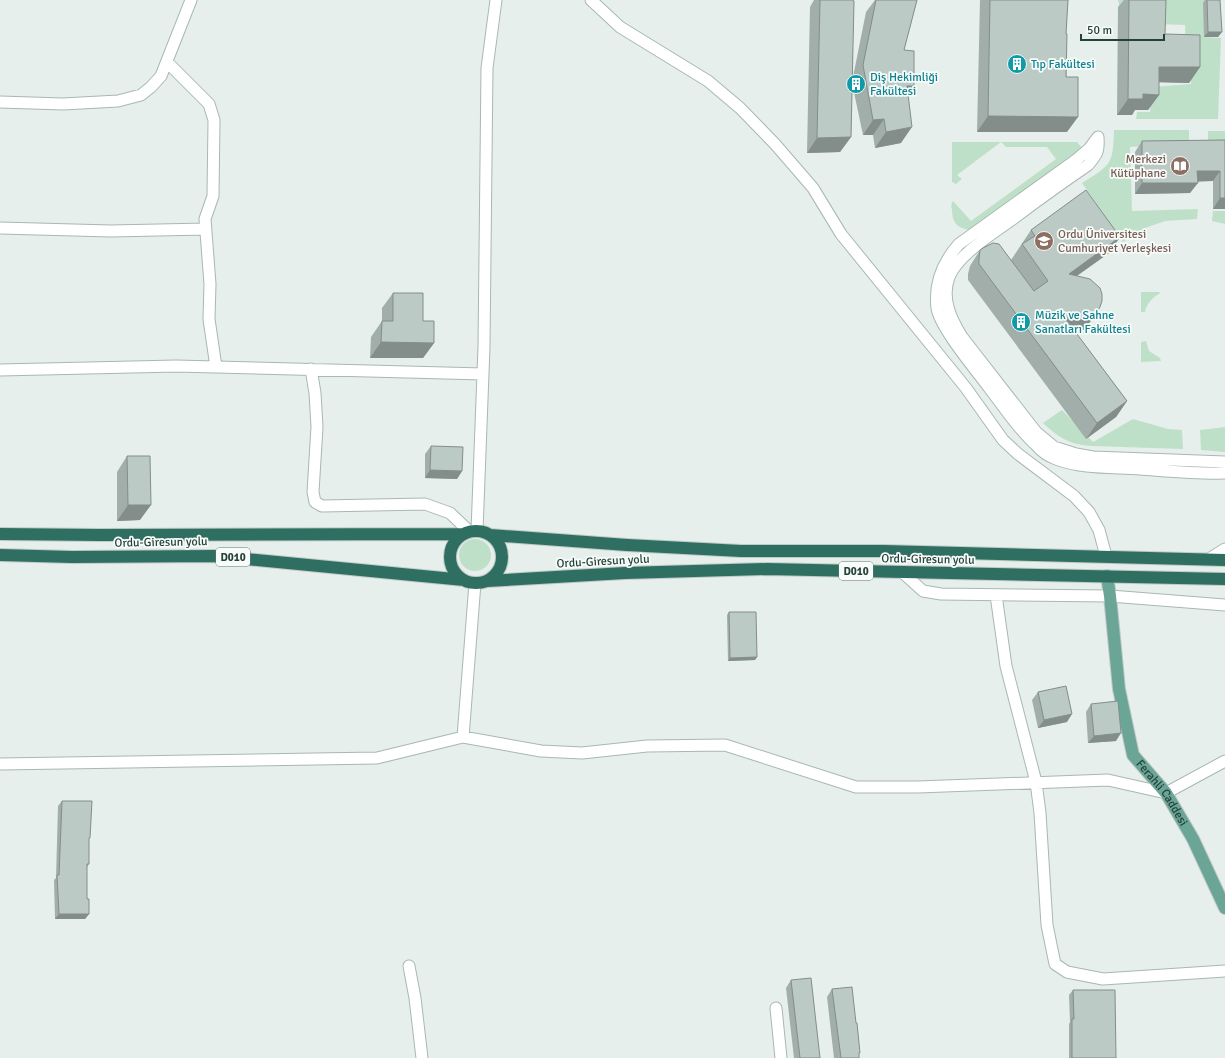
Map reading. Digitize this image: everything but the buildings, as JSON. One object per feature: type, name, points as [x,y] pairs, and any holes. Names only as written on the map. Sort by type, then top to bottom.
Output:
[{"type":"highway","name":"Ordu-Giresun yolu","points":[[0,534],[100,536],[470,532]]},
{"type":"highway","points":[[470,532],[484,532],[490,535],[497,540],[503,555],[502,563],[494,577],[476,582],[457,575],[452,567],[450,558],[452,548],[456,540],[470,532]]},
{"type":"highway","name":"Ordu-Giresun yolu","points":[[490,535],[627,545],[740,551],[884,551],[1225,560]]},
{"type":"highway","name":"Ordu-Giresun yolu","points":[[0,555],[72,557],[215,556],[476,582],[625,573],[767,569],[1225,579]]},
{"type":"main road","name":"Ferahli Caddesi","points":[[1107,576],[1119,689],[1133,755],[1166,793],[1193,839],[1225,908]]},
{"type":"street","points":[[0,102],[63,104],[118,101],[141,95],[152,87],[161,76],[191,0]]},
{"type":"street","points":[[470,532],[483,374],[486,68],[496,0]]},
{"type":"street","points":[[591,0],[620,27],[708,81],[740,108],[776,144],[812,188],[841,234],[966,388],[1003,440],[1018,454],[1074,496],[1089,512],[1099,530],[1106,556]]},
{"type":"street","points":[[167,62],[209,104],[214,120],[213,196],[205,218],[210,284],[209,319],[216,367]]},
{"type":"street","points":[[1225,462],[1094,457],[1076,454],[1054,447],[1036,432],[962,337],[953,321],[946,300],[946,289],[954,267],[965,255],[1088,165],[1096,156],[1099,149],[1098,138],[1089,149],[1076,160],[959,244],[950,254],[938,282],[937,309],[941,320],[962,352],[1021,429],[1036,446],[1054,458],[1067,462],[1092,466],[1225,473]]},
{"type":"street","points":[[0,228],[111,230],[206,229]]},
{"type":"street","points":[[0,370],[176,366],[483,374]]},
{"type":"street","points":[[311,369],[315,393],[317,427],[313,492],[315,502],[322,506],[425,504],[450,513],[470,532]]},
{"type":"street","points":[[1209,559],[1225,548]]},
{"type":"street","points":[[902,572],[923,591],[941,594],[1110,596],[1225,605]]},
{"type":"street","points":[[463,737],[476,582]]},
{"type":"street","points":[[996,595],[1006,666],[1036,782],[1040,814],[1047,925],[1054,964],[1067,972],[1103,979],[1225,971]]},
{"type":"street","points":[[0,764],[377,758],[463,737],[541,751],[582,753],[647,746],[725,745],[856,787],[918,787],[1108,780],[1166,793],[1225,761]]},
{"type":"street","points":[[409,966],[415,998],[422,1058]]},
{"type":"street","points":[[776,1008],[781,1058]]},
{"type":"green space","points":[[1118,0],[1221,0],[1217,2],[1204,37],[1221,38],[1218,119],[1136,119],[1137,112],[1150,112],[1151,87],[1191,84],[1191,48],[1186,47],[1185,25],[1157,24],[1142,5],[1119,5]]},
{"type":"green space","points":[[1114,130],[1189,130],[1189,144],[1130,147],[1132,211],[1198,209],[1197,219],[1165,221],[1145,228],[1123,242],[1082,183],[1105,168],[1113,151]]},
{"type":"green space","points":[[1208,131],[1225,131],[1225,145],[1208,145]]},
{"type":"green space","points":[[952,142],[1001,142],[957,175],[962,179],[956,184],[952,182]]},
{"type":"green space","points":[[1001,142],[1077,142],[1082,148],[978,225],[969,230],[961,228],[956,224],[953,218],[951,206],[953,201],[971,221],[1056,159],[1047,147],[1006,147]]},
{"type":"green space","points":[[1213,211],[1225,211],[1225,224],[1212,221]]},
{"type":"green space","points":[[1141,292],[1160,292],[1150,301],[1145,312],[1141,312]]},
{"type":"green space","points":[[1146,341],[1149,351],[1160,358],[1161,361],[1141,362],[1141,342]]},
{"type":"green space","points":[[1062,410],[1093,442],[1133,419],[1168,429],[1182,430],[1183,449],[1092,446],[1077,444],[1060,437],[1043,423]]},
{"type":"green space","points":[[1225,427],[1225,452],[1201,450],[1200,430]]},
{"type":"green space","points":[[475,539],[481,540],[488,546],[491,555],[490,561],[484,568],[475,571],[469,570],[462,564],[459,555],[460,549],[466,542]]},
{"type":"place","name":"Tıp Fakültesi","points":[[1017,64]]},
{"type":"place","name":"Diş Hekimliği Fakültesi","points":[[856,84]]},
{"type":"place","name":"Merkezi Kütüphane","points":[[1180,166]]},
{"type":"place","name":"Ordu Üniversitesi Cumhuriyet Yerleşkesi","points":[[1044,241]]},
{"type":"place","name":"Müzik ve Sahne Sanatları Fakültesi","points":[[1021,322]]}]
